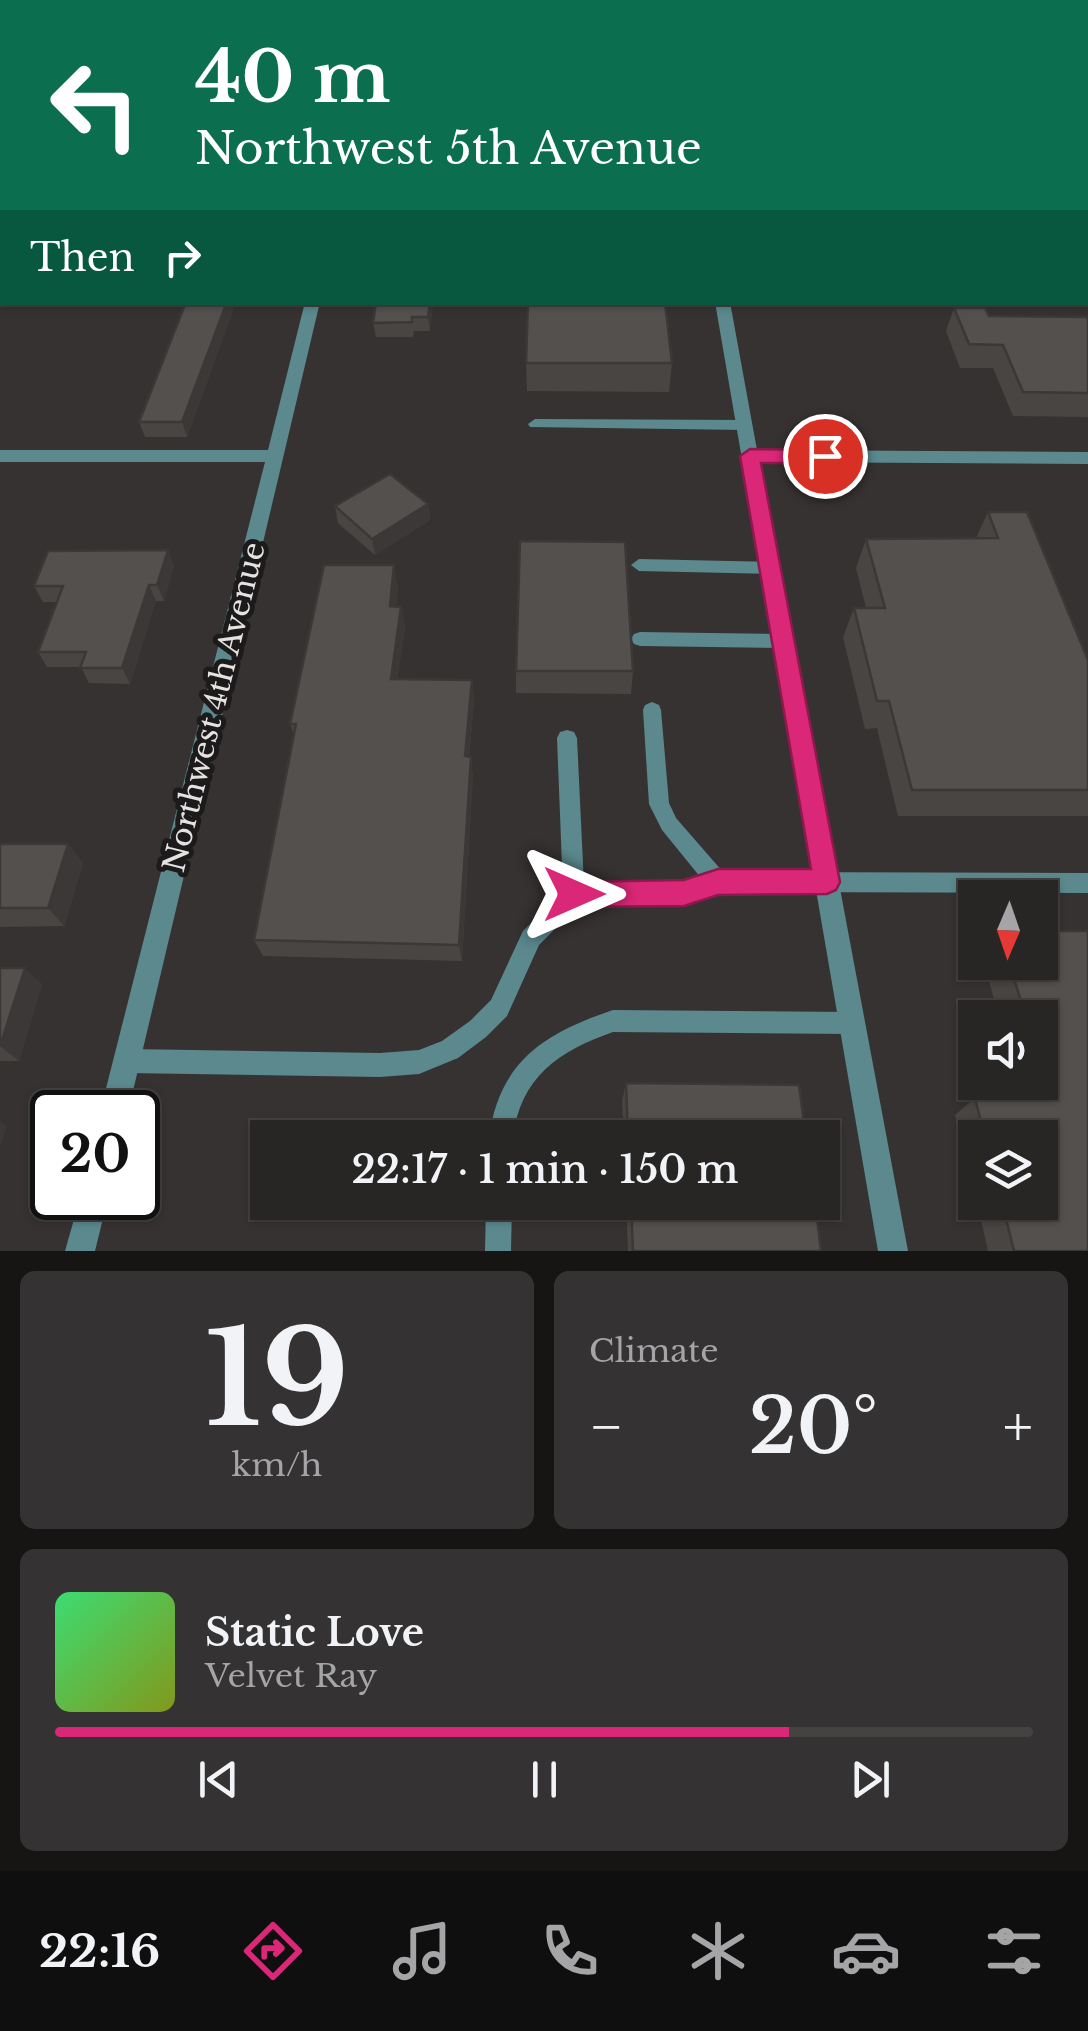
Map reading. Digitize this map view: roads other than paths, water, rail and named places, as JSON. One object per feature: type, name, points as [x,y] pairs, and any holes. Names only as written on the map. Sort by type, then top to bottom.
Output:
[{"type":"street","name":"Northwest 4th Avenue","points":[[120,1090],[313,305]]},
{"type":"street","points":[[723,305],[893,1251]]},
{"type":"street","points":[[0,456],[275,456]]},
{"type":"street","points":[[750,456],[1088,458]]},
{"type":"street","points":[[80,1251],[88,1220]]},
{"type":"lane","points":[[535,424],[745,425]]},
{"type":"lane","points":[[639,565],[771,568]]},
{"type":"lane","points":[[640,639],[784,641]]},
{"type":"lane","points":[[652,710],[659,804],[669,824],[718,882]]},
{"type":"lane","points":[[567,738],[574,894]]},
{"type":"lane","points":[[127,1061],[380,1065],[420,1062],[450,1050],[499,1008],[531,938],[574,894],[684,893],[718,882],[1088,883]]},
{"type":"lane","points":[[502,1120],[518,1079],[545,1053],[581,1031],[613,1022],[852,1024]]},
{"type":"lane","points":[[498,1251],[499,1220]]}]
